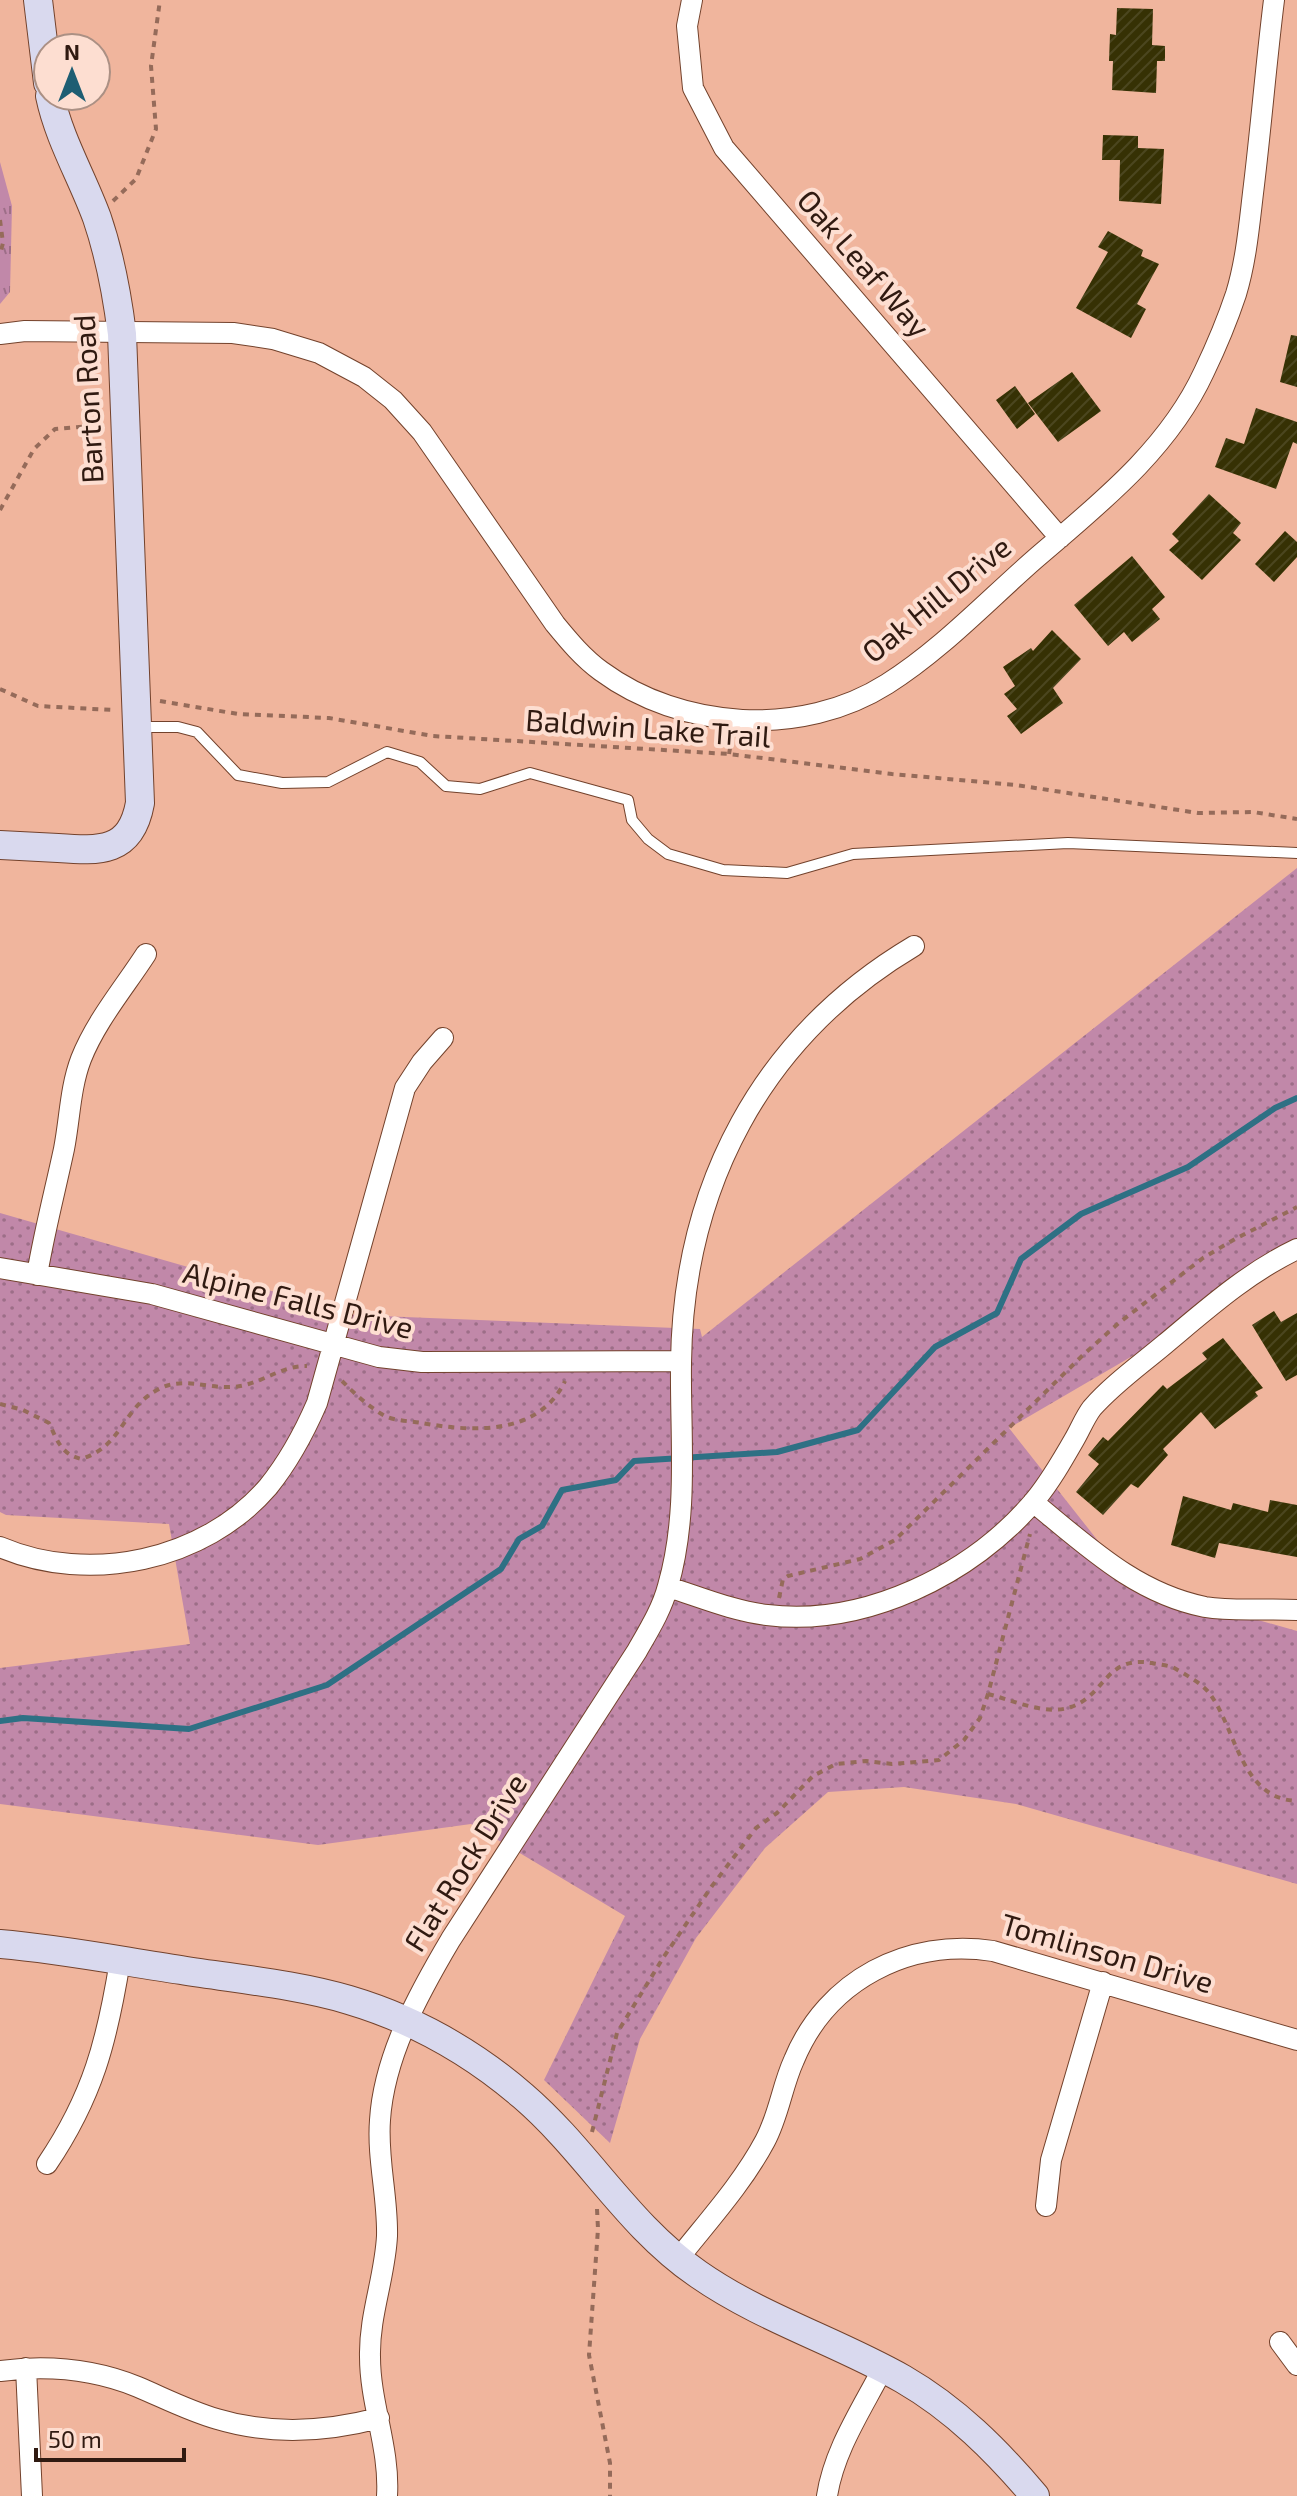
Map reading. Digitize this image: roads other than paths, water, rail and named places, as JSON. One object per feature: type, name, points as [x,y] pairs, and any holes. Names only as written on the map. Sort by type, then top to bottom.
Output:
[{"type":"street","points":[[38,0],[42,32]]},
{"type":"street","name":"Oak Leaf Way","points":[[692,0],[687,26],[693,88],[724,148],[1060,538]]},
{"type":"street","name":"Oak Hill Drive","points":[[0,334],[25,331],[233,333],[273,339],[319,353],[364,377],[393,400],[422,432],[555,624],[599,670],[624,686],[680,710],[752,720],[787,719],[825,711],[886,684],[925,655],[1060,538],[1164,439],[1197,387],[1223,332],[1245,254],[1274,0]]},
{"type":"street","name":"Barton Road","points":[[0,845],[97,851],[123,840],[137,819],[140,803],[122,334],[110,259],[55,112]]},
{"type":"street","name":"Flat Rock Drive","points":[[387,2496],[386,2449],[372,2388],[370,2357],[374,2310],[387,2239],[380,2120],[384,2088],[393,2058],[432,1971],[637,1651],[658,1614],[668,1587],[680,1529],[683,1473],[680,1361],[694,1245],[716,1171],[736,1129],[788,1051],[826,1011],[862,981],[914,946]]},
{"type":"street","points":[[37,1275],[64,1147],[72,1089],[81,1058],[93,1033],[146,954]]},
{"type":"street","points":[[0,1547],[43,1561],[80,1566],[146,1559],[201,1539],[249,1506],[287,1462],[306,1430],[405,1088],[443,1038]]},
{"type":"street","points":[[668,1587],[736,1609],[796,1618],[857,1611],[911,1592],[963,1562],[1011,1526],[1054,1476],[1091,1410],[1117,1384],[1246,1277],[1297,1249]]},
{"type":"street","name":"Alpine Falls Drive","points":[[0,1268],[152,1294],[379,1357],[422,1362],[680,1361]]},
{"type":"street","points":[[1033,1502],[1111,1566],[1140,1585],[1206,1607],[1297,1610]]},
{"type":"street","points":[[0,1944],[318,1992],[408,2022],[462,2050],[525,2097],[559,2130],[642,2228],[678,2259],[740,2301],[883,2368],[934,2399],[1006,2462],[1035,2496]]},
{"type":"street","name":"Tomlinson Drive","points":[[678,2259],[752,2164],[767,2137],[794,2058],[812,2025],[836,1997],[866,1974],[900,1958],[946,1948],[974,1948],[1011,1955],[1297,2040]]},
{"type":"street","points":[[47,2164],[80,2111],[101,2059],[120,1961]]},
{"type":"street","points":[[1046,2206],[1051,2160],[1103,1982]]},
{"type":"street","points":[[1280,2342],[1297,2365]]},
{"type":"street","points":[[26,2368],[32,2496]]},
{"type":"street","points":[[0,2371],[26,2368],[82,2372],[110,2378],[190,2410],[249,2426],[310,2430],[379,2418]]},
{"type":"street","points":[[827,2496],[842,2447],[883,2368]]},
{"type":"lane","points":[[135,719],[197,732],[238,775],[282,783],[328,782],[387,752],[420,762],[446,786],[480,789],[530,773],[628,800],[632,820],[648,839],[668,854],[723,870],[787,873],[853,854],[1068,843],[1297,853]]},
{"type":"waterway","points":[[0,1721],[23,1718],[189,1729],[327,1685],[501,1569],[519,1539],[542,1526],[562,1490],[616,1480],[634,1461],[777,1452],[858,1430],[935,1347],[997,1313],[1021,1259],[1081,1214],[1188,1167],[1275,1108],[1297,1098]]}]
